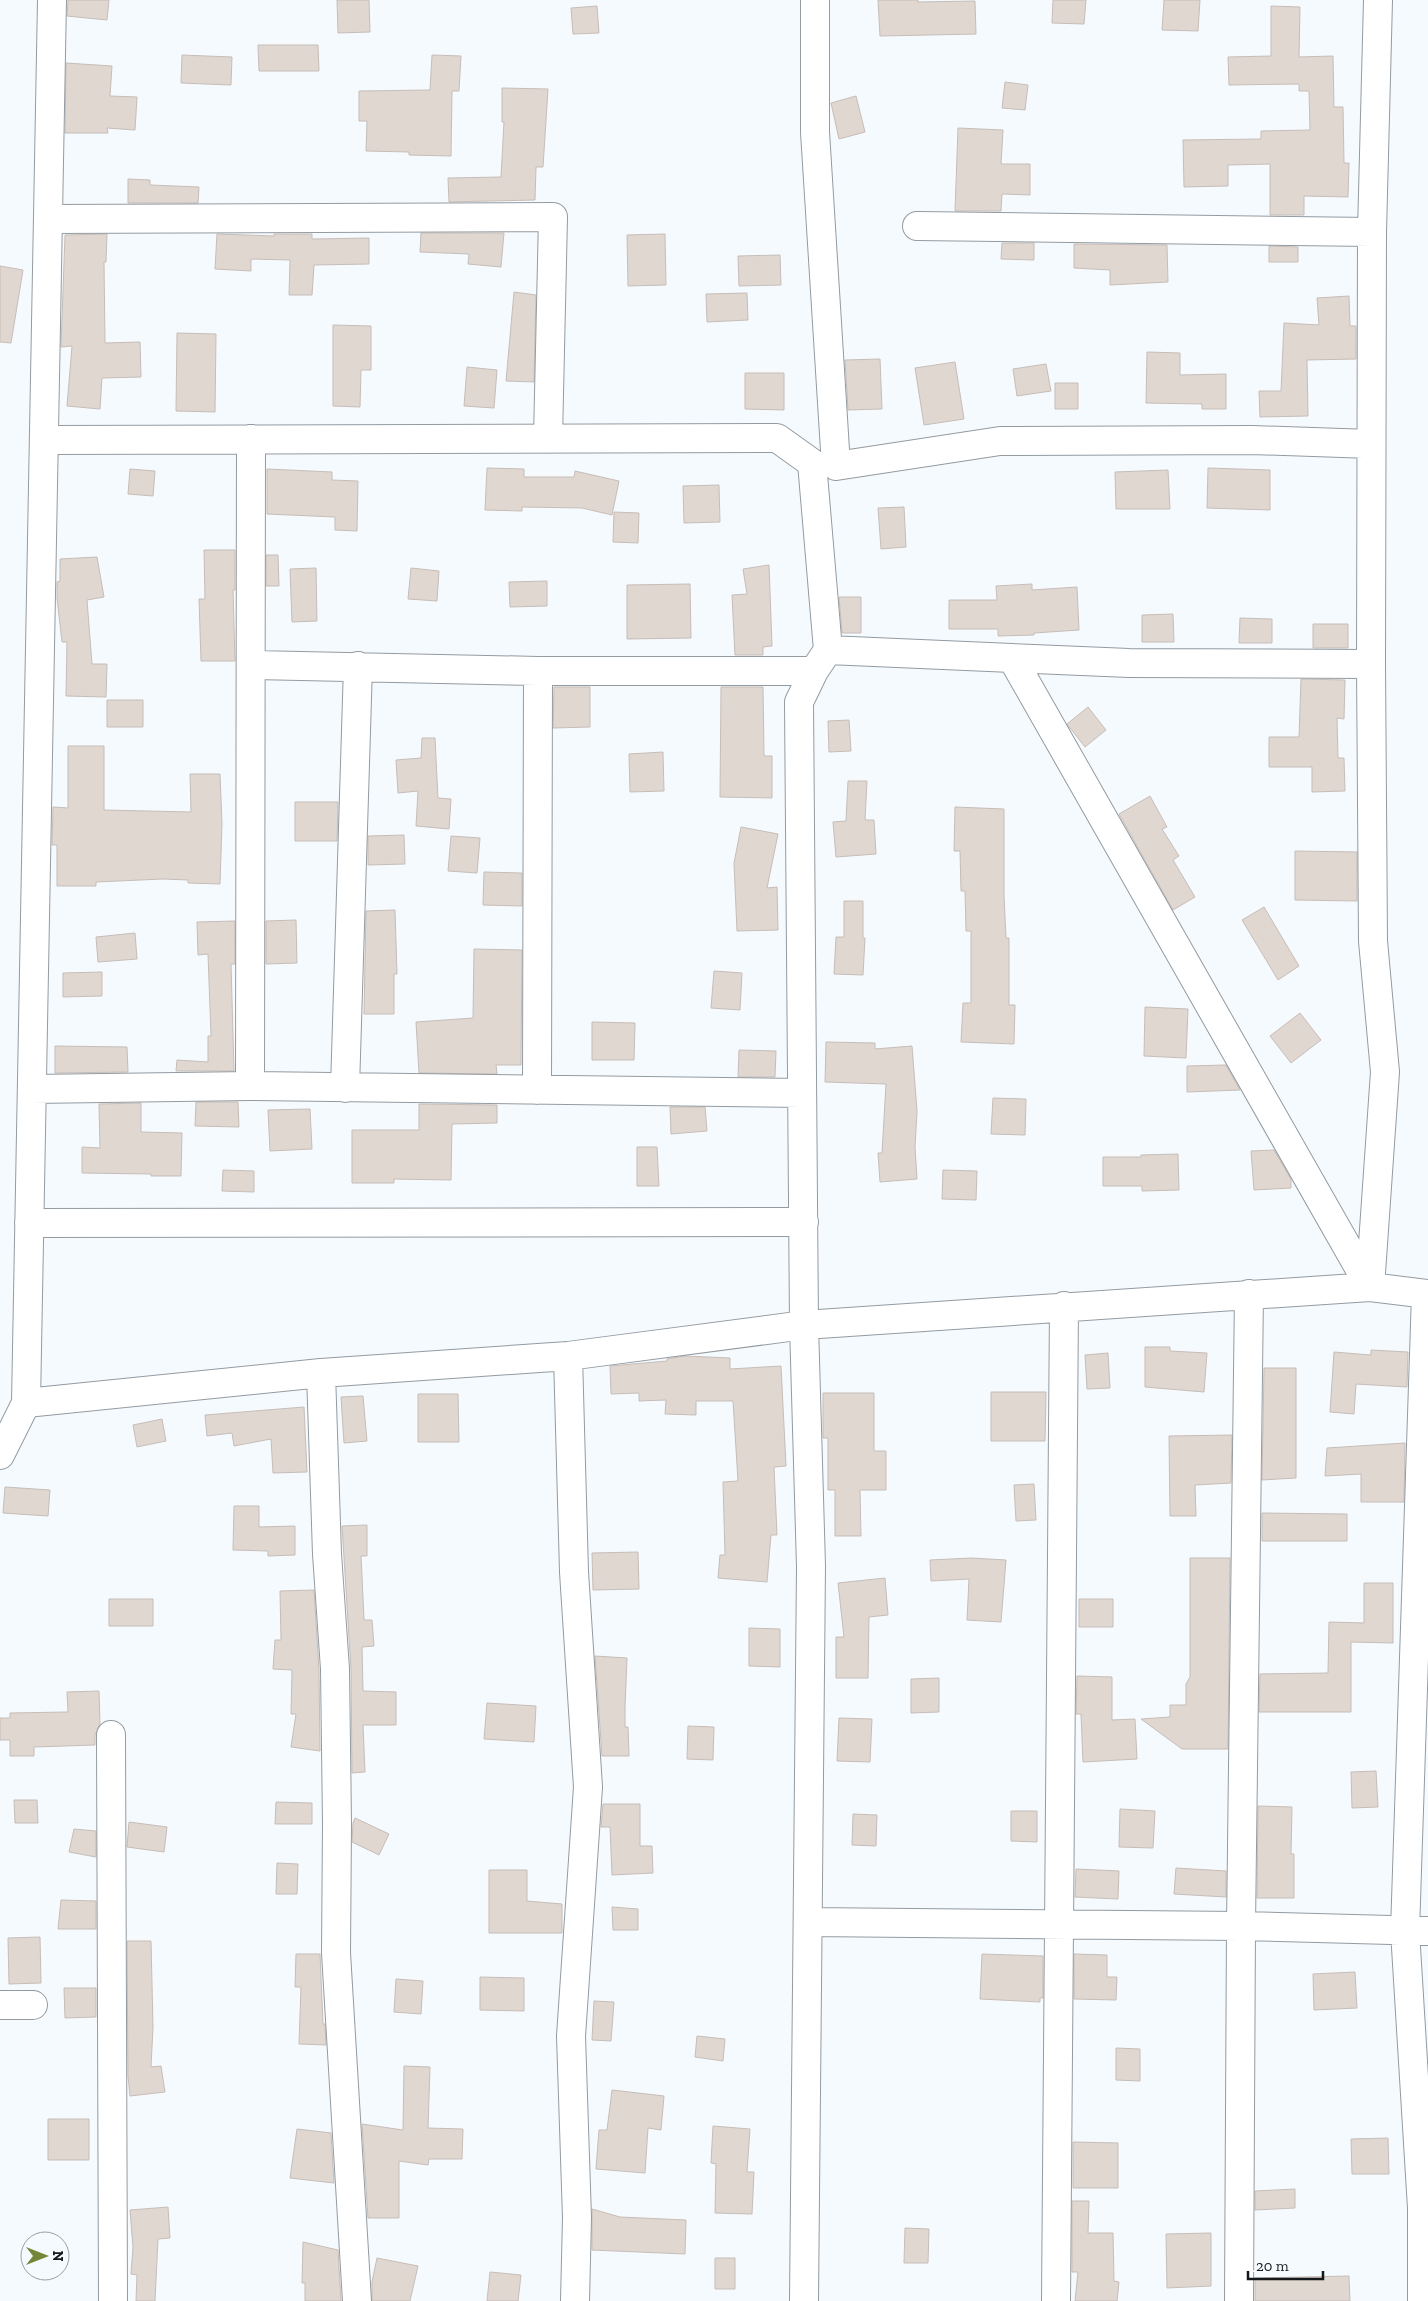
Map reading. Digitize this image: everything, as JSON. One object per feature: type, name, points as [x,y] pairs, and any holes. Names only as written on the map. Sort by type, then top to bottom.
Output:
[{"type":"street","points":[[0,1455],[26,1402],[52,0]]},
{"type":"street","points":[[804,2301],[811,1566],[804,1325],[798,702],[821,660],[824,465],[815,132],[815,0]]},
{"type":"street","points":[[1370,1287],[1385,1072],[1373,941],[1371,664],[1372,232],[1378,0]]},
{"type":"street","points":[[48,219],[554,217],[548,438]]},
{"type":"street","points":[[917,226],[1372,232]]},
{"type":"street","points":[[44,440],[777,438],[824,465],[1000,441],[1252,440],[1371,444]]},
{"type":"street","points":[[250,1086],[252,440]]},
{"type":"street","points":[[251,665],[538,671],[821,660],[1012,658],[1129,663],[1371,664]]},
{"type":"street","points":[[1012,658],[1370,1287]]},
{"type":"street","points":[[345,1088],[358,666]]},
{"type":"street","points":[[537,1090],[538,671]]},
{"type":"street","points":[[32,1089],[250,1086],[802,1093]]},
{"type":"street","points":[[29,1223],[804,1222]]},
{"type":"street","points":[[26,1402],[321,1373],[568,1356],[804,1325],[1064,1306],[1370,1287],[1427,1294],[1417,1931],[1422,2301]]},
{"type":"street","points":[[1239,2301],[1240,1926],[1249,1294]]},
{"type":"street","points":[[1056,2301],[1064,1306]]},
{"type":"street","points":[[568,1356],[574,1572],[588,1787],[571,2036],[577,2218],[574,2301]]},
{"type":"street","points":[[321,1373],[327,1554],[335,1669],[336,1953],[357,2301]]},
{"type":"street","points":[[111,1735],[113,2301]]},
{"type":"street","points":[[808,1922],[1240,1926],[1417,1931]]},
{"type":"street","points":[[0,2005],[33,2005]]},
{"type":"building","points":[[68,0],[109,0],[107,20],[67,16]]},
{"type":"building","points":[[337,0],[369,0],[370,32],[338,33]]},
{"type":"building","points":[[878,0],[918,0],[918,2],[975,1],[976,34],[880,36]]},
{"type":"building","points":[[1053,0],[1086,0],[1084,24],[1052,23]]},
{"type":"building","points":[[1164,0],[1200,0],[1198,31],[1162,30]]},
{"type":"building","points":[[597,6],[599,33],[573,34],[571,8]]},
{"type":"building","points":[[1271,6],[1300,7],[1299,57],[1333,56],[1334,107],[1343,107],[1344,163],[1349,163],[1348,197],[1304,196],[1304,215],[1270,215],[1270,164],[1228,165],[1228,186],[1184,187],[1183,140],[1261,139],[1261,131],[1310,130],[1309,91],[1299,91],[1299,84],[1229,85],[1228,57],[1271,56]]},
{"type":"building","points":[[258,45],[318,45],[319,71],[259,71]]},
{"type":"building","points":[[182,55],[232,57],[231,85],[181,83]]},
{"type":"building","points":[[432,55],[461,56],[459,91],[452,91],[451,156],[409,155],[409,152],[366,151],[367,121],[359,121],[359,91],[430,90]]},
{"type":"building","points":[[66,63],[112,66],[110,96],[137,97],[135,130],[107,128],[108,133],[65,133]]},
{"type":"building","points":[[1005,82],[1028,85],[1025,110],[1002,108]]},
{"type":"building","points":[[502,88],[548,89],[543,167],[536,167],[535,200],[449,202],[448,178],[501,177],[504,122],[502,122]]},
{"type":"building","points":[[856,96],[865,132],[839,139],[831,103]]},
{"type":"building","points":[[958,128],[1003,130],[1001,164],[1030,164],[1030,195],[1002,194],[1001,211],[955,211]]},
{"type":"building","points":[[128,179],[150,180],[150,185],[199,187],[198,203],[128,203]]},
{"type":"building","points":[[421,233],[504,233],[501,267],[468,264],[469,254],[420,252]]},
{"type":"building","points":[[107,234],[106,262],[104,262],[105,343],[140,342],[141,377],[102,378],[100,409],[67,406],[72,346],[61,347],[65,235]]},
{"type":"building","points":[[217,234],[274,236],[274,234],[312,234],[312,239],[369,238],[369,264],[314,265],[312,295],[289,295],[290,260],[251,259],[251,271],[215,269]]},
{"type":"building","points":[[665,234],[666,285],[628,286],[627,235]]},
{"type":"building","points":[[1002,243],[1034,243],[1034,260],[1001,259]]},
{"type":"building","points":[[1074,244],[1167,245],[1168,282],[1110,285],[1110,270],[1074,268]]},
{"type":"building","points":[[1269,246],[1298,247],[1298,262],[1269,262]]},
{"type":"building","points":[[780,255],[781,285],[739,286],[738,256]]},
{"type":"building","points":[[0,266],[23,270],[11,343],[0,342]]},
{"type":"building","points":[[514,292],[536,295],[534,382],[506,381]]},
{"type":"building","points":[[747,293],[748,320],[707,322],[706,294]]},
{"type":"building","points":[[1349,296],[1350,326],[1356,326],[1356,359],[1307,360],[1308,416],[1260,417],[1259,391],[1281,391],[1284,323],[1319,325],[1317,298]]},
{"type":"building","points":[[333,325],[371,326],[371,370],[361,370],[360,407],[333,406]]},
{"type":"building","points":[[177,333],[216,334],[215,412],[176,411]]},
{"type":"building","points":[[1147,352],[1180,353],[1180,375],[1226,374],[1226,409],[1202,409],[1202,404],[1146,403]]},
{"type":"building","points":[[880,359],[882,409],[848,410],[845,360]]},
{"type":"building","points":[[955,362],[964,419],[924,425],[915,368]]},
{"type":"building","points":[[1046,364],[1051,391],[1017,396],[1013,369]]},
{"type":"building","points":[[467,367],[497,370],[494,408],[464,406]]},
{"type":"building","points":[[745,373],[784,373],[784,410],[745,409]]},
{"type":"building","points":[[1055,383],[1078,383],[1078,409],[1055,409]]},
{"type":"building","points":[[487,468],[524,469],[524,477],[574,477],[575,471],[619,481],[612,515],[582,508],[522,507],[522,511],[485,510]]},
{"type":"building","points":[[1208,468],[1270,470],[1270,510],[1207,508]]},
{"type":"building","points":[[130,469],[155,471],[153,496],[128,494]]},
{"type":"building","points":[[267,469],[332,472],[332,480],[358,481],[357,531],[335,530],[335,517],[267,514]]},
{"type":"building","points":[[1168,470],[1170,509],[1116,509],[1115,472]]},
{"type":"building","points":[[719,485],[720,522],[684,523],[683,486]]},
{"type":"building","points":[[904,507],[906,547],[881,549],[878,508]]},
{"type":"building","points":[[614,512],[639,513],[638,543],[613,542]]},
{"type":"building","points":[[204,550],[235,550],[235,590],[233,590],[235,661],[201,661],[199,599],[205,599]]},
{"type":"building","points":[[266,555],[278,555],[279,586],[266,586]]},
{"type":"building","points":[[97,557],[104,597],[87,600],[92,664],[107,664],[106,697],[66,696],[67,642],[62,642],[57,598],[57,582],[60,581],[60,559]]},
{"type":"building","points":[[769,565],[772,646],[763,647],[763,655],[735,655],[732,595],[747,594],[743,569]]},
{"type":"building","points":[[316,568],[317,621],[292,622],[290,569]]},
{"type":"building","points":[[411,568],[439,571],[437,601],[408,599]]},
{"type":"building","points":[[547,581],[547,606],[510,607],[509,582]]},
{"type":"building","points":[[690,584],[691,638],[627,639],[627,585]]},
{"type":"building","points":[[1032,584],[1032,590],[1077,587],[1079,630],[1034,633],[1034,635],[998,636],[998,629],[949,629],[949,600],[997,600],[996,586]]},
{"type":"building","points":[[839,597],[861,597],[861,633],[842,633]]},
{"type":"building","points":[[1173,614],[1174,642],[1142,642],[1142,615]]},
{"type":"building","points":[[1240,618],[1272,619],[1272,643],[1239,643]]},
{"type":"building","points":[[1313,624],[1348,624],[1348,648],[1313,648]]},
{"type":"building","points":[[1301,679],[1345,680],[1344,719],[1337,718],[1338,758],[1344,758],[1345,791],[1312,792],[1312,767],[1269,767],[1269,737],[1299,737]]},
{"type":"building","points":[[554,687],[590,687],[590,727],[553,728]]},
{"type":"building","points":[[721,687],[763,687],[764,756],[772,756],[772,798],[720,797]]},
{"type":"building","points":[[107,700],[143,700],[143,727],[107,727]]},
{"type":"building","points":[[1088,707],[1106,730],[1085,747],[1067,724]]},
{"type":"building","points":[[849,720],[851,751],[829,752],[828,721]]},
{"type":"building","points":[[422,738],[435,738],[438,798],[451,799],[449,829],[416,826],[418,791],[398,793],[396,760],[421,758]]},
{"type":"building","points":[[68,746],[104,746],[104,810],[191,812],[190,774],[220,774],[222,824],[220,884],[188,883],[188,880],[163,879],[96,882],[96,886],[57,886],[57,845],[52,845],[53,807],[68,808]]},
{"type":"building","points":[[663,752],[664,791],[630,792],[629,754]]},
{"type":"building","points":[[848,781],[867,781],[865,820],[874,820],[876,854],[836,857],[833,822],[846,821]]},
{"type":"building","points":[[1150,796],[1167,827],[1162,829],[1179,856],[1173,860],[1195,897],[1173,910],[1119,814]]},
{"type":"building","points":[[295,802],[338,802],[337,841],[295,841]]},
{"type":"building","points":[[955,807],[1004,809],[1004,896],[1006,938],[1009,938],[1009,1005],[1015,1005],[1014,1044],[961,1042],[963,1003],[971,1003],[971,931],[966,931],[965,891],[961,891],[960,851],[954,851]]},
{"type":"building","points":[[741,827],[778,834],[767,888],[777,887],[778,930],[737,931],[734,863]]},
{"type":"building","points":[[404,835],[405,864],[368,865],[368,836]]},
{"type":"building","points":[[451,836],[480,838],[477,873],[448,871]]},
{"type":"building","points":[[1295,851],[1357,852],[1357,901],[1295,900]]},
{"type":"building","points":[[484,872],[522,873],[522,906],[483,905]]},
{"type":"building","points":[[844,901],[863,901],[863,938],[865,938],[863,975],[834,974],[836,937],[844,937]]},
{"type":"building","points":[[1264,907],[1299,966],[1278,980],[1242,920]]},
{"type":"building","points":[[395,910],[397,974],[394,974],[394,1014],[364,1014],[366,911]]},
{"type":"building","points":[[296,920],[297,963],[266,964],[266,921]]},
{"type":"building","points":[[235,921],[235,964],[231,964],[234,1071],[176,1071],[177,1060],[208,1062],[208,1036],[211,1036],[208,954],[198,955],[197,922]]},
{"type":"building","points":[[135,933],[137,959],[98,962],[96,937]]},
{"type":"building","points":[[474,949],[522,950],[521,1065],[496,1065],[497,1074],[419,1073],[416,1022],[473,1018]]},
{"type":"building","points":[[714,971],[742,973],[740,1010],[711,1008]]},
{"type":"building","points":[[102,972],[102,996],[63,997],[63,973]]},
{"type":"building","points":[[1145,1007],[1188,1009],[1186,1058],[1144,1056]]},
{"type":"building","points":[[1300,1013],[1321,1040],[1291,1063],[1270,1036]]},
{"type":"building","points":[[592,1022],[635,1023],[634,1060],[592,1060]]},
{"type":"building","points":[[826,1042],[875,1043],[875,1049],[912,1046],[917,1111],[915,1147],[917,1179],[880,1182],[878,1153],[882,1153],[886,1084],[825,1082]]},
{"type":"building","points":[[55,1046],[127,1047],[128,1072],[55,1073]]},
{"type":"building","points":[[739,1050],[776,1051],[775,1077],[738,1077]]},
{"type":"building","points":[[1226,1065],[1240,1090],[1187,1092],[1187,1066]]},
{"type":"building","points":[[993,1098],[1026,1099],[1025,1135],[991,1134]]},
{"type":"building","points":[[196,1102],[238,1102],[239,1127],[195,1126]]},
{"type":"building","points":[[141,1103],[141,1132],[182,1133],[181,1176],[82,1173],[82,1147],[100,1148],[99,1104]]},
{"type":"building","points":[[419,1104],[497,1105],[497,1123],[452,1124],[451,1180],[394,1179],[394,1183],[352,1183],[352,1130],[419,1130]]},
{"type":"building","points":[[670,1107],[705,1107],[707,1131],[671,1134]]},
{"type":"building","points":[[310,1109],[312,1149],[270,1151],[268,1110]]},
{"type":"building","points":[[637,1147],[657,1147],[659,1186],[637,1186]]},
{"type":"building","points":[[1274,1150],[1291,1179],[1291,1188],[1254,1190],[1251,1151]]},
{"type":"building","points":[[1178,1154],[1179,1190],[1142,1191],[1142,1186],[1103,1186],[1103,1157],[1141,1157],[1141,1155]]},
{"type":"building","points":[[223,1170],[254,1171],[254,1192],[222,1191]]},
{"type":"building","points":[[943,1170],[977,1171],[976,1200],[942,1199]]},
{"type":"building","points":[[1145,1347],[1170,1347],[1170,1351],[1207,1353],[1204,1392],[1145,1387]]},
{"type":"building","points":[[1371,1350],[1408,1352],[1407,1387],[1356,1384],[1354,1414],[1330,1412],[1334,1352],[1371,1355]]},
{"type":"building","points":[[1108,1353],[1110,1388],[1087,1389],[1085,1355]]},
{"type":"building","points":[[685,1356],[730,1358],[730,1369],[781,1366],[786,1466],[774,1467],[777,1535],[771,1535],[767,1582],[718,1578],[720,1555],[725,1555],[723,1482],[738,1481],[733,1401],[696,1401],[696,1415],[665,1414],[666,1400],[639,1401],[639,1393],[611,1394],[610,1366],[667,1361],[667,1359]]},
{"type":"building","points":[[1264,1368],[1296,1368],[1296,1478],[1262,1480]]},
{"type":"building","points":[[991,1392],[1046,1392],[1045,1441],[991,1441]]},
{"type":"building","points":[[823,1393],[874,1393],[874,1451],[886,1451],[886,1490],[860,1490],[861,1536],[835,1536],[835,1490],[828,1490],[828,1438],[823,1438]]},
{"type":"building","points":[[418,1394],[458,1394],[459,1442],[418,1442]]},
{"type":"building","points":[[363,1396],[367,1441],[344,1443],[341,1397]]},
{"type":"building","points":[[304,1407],[307,1472],[273,1473],[271,1439],[234,1446],[232,1433],[207,1436],[205,1415]]},
{"type":"building","points":[[162,1419],[166,1441],[137,1447],[133,1425]]},
{"type":"building","points":[[1232,1435],[1231,1483],[1195,1485],[1196,1516],[1170,1516],[1169,1436]]},
{"type":"building","points":[[1405,1443],[1404,1502],[1361,1502],[1361,1474],[1325,1476],[1327,1448]]},
{"type":"building","points":[[1034,1484],[1036,1520],[1016,1521],[1014,1485]]},
{"type":"building","points":[[5,1487],[50,1490],[48,1516],[3,1513]]},
{"type":"building","points":[[234,1506],[259,1506],[259,1527],[295,1526],[295,1555],[268,1556],[268,1551],[233,1550]]},
{"type":"building","points":[[1262,1513],[1347,1514],[1347,1541],[1262,1541]]},
{"type":"building","points":[[367,1525],[367,1556],[361,1556],[364,1620],[372,1620],[374,1646],[362,1647],[363,1691],[396,1692],[396,1725],[363,1725],[365,1772],[352,1773],[351,1669],[342,1526]]},
{"type":"building","points":[[638,1552],[639,1589],[593,1590],[592,1553]]},
{"type":"building","points":[[971,1558],[1006,1560],[1001,1622],[967,1620],[969,1579],[931,1581],[930,1560]]},
{"type":"building","points":[[1190,1558],[1230,1558],[1228,1749],[1182,1749],[1141,1719],[1170,1717],[1170,1705],[1186,1705],[1186,1684],[1190,1677]]},
{"type":"building","points":[[885,1578],[888,1615],[869,1617],[868,1678],[836,1678],[836,1637],[844,1637],[838,1583]]},
{"type":"building","points":[[1364,1583],[1393,1583],[1393,1643],[1351,1642],[1351,1712],[1259,1712],[1260,1674],[1328,1673],[1329,1622],[1364,1623]]},
{"type":"building","points":[[314,1590],[319,1670],[320,1751],[291,1747],[296,1714],[291,1714],[292,1670],[273,1669],[275,1640],[281,1640],[280,1591]]},
{"type":"building","points":[[109,1599],[153,1599],[153,1626],[109,1626]]},
{"type":"building","points":[[1079,1599],[1113,1599],[1113,1627],[1079,1627]]},
{"type":"building","points":[[749,1628],[780,1629],[780,1667],[749,1666]]},
{"type":"building","points":[[595,1656],[627,1658],[625,1727],[628,1727],[629,1756],[602,1756]]},
{"type":"building","points":[[1077,1676],[1112,1677],[1112,1720],[1135,1719],[1137,1759],[1083,1762],[1081,1714],[1076,1714]]},
{"type":"building","points":[[939,1678],[939,1712],[911,1713],[911,1679]]},
{"type":"building","points":[[99,1691],[100,1724],[95,1735],[95,1745],[34,1747],[34,1756],[10,1756],[10,1740],[0,1740],[0,1718],[10,1718],[10,1713],[68,1712],[67,1692]]},
{"type":"building","points":[[487,1703],[536,1706],[534,1742],[484,1739]]},
{"type":"building","points":[[839,1718],[872,1719],[870,1762],[837,1761]]},
{"type":"building","points":[[688,1726],[714,1727],[713,1760],[687,1759]]},
{"type":"building","points":[[1376,1771],[1378,1807],[1352,1808],[1351,1772]]},
{"type":"building","points":[[14,1800],[37,1800],[38,1823],[15,1823]]},
{"type":"building","points":[[276,1802],[312,1803],[312,1824],[275,1824]]},
{"type":"building","points":[[603,1804],[640,1804],[640,1846],[652,1846],[653,1873],[612,1875],[610,1827],[601,1827]]},
{"type":"building","points":[[1258,1806],[1292,1807],[1291,1854],[1294,1854],[1294,1898],[1257,1898]]},
{"type":"building","points":[[1120,1809],[1155,1811],[1153,1848],[1119,1847]]},
{"type":"building","points":[[1011,1811],[1037,1811],[1037,1842],[1011,1841]]},
{"type":"building","points":[[853,1814],[877,1815],[876,1846],[852,1845]]},
{"type":"building","points":[[355,1818],[389,1834],[379,1855],[352,1842]]},
{"type":"building","points":[[129,1822],[167,1827],[164,1852],[127,1847]]},
{"type":"building","points":[[74,1829],[96,1831],[96,1857],[69,1852]]},
{"type":"building","points":[[277,1863],[298,1864],[297,1894],[276,1894]]},
{"type":"building","points":[[1176,1868],[1226,1871],[1226,1897],[1174,1894]]},
{"type":"building","points":[[1076,1869],[1119,1871],[1118,1899],[1075,1897]]},
{"type":"building","points":[[489,1870],[527,1870],[527,1901],[562,1904],[562,1933],[489,1933]]},
{"type":"building","points":[[61,1900],[96,1901],[96,1929],[58,1929]]},
{"type":"building","points":[[612,1907],[638,1909],[638,1930],[613,1930]]},
{"type":"building","points":[[40,1937],[41,1983],[9,1984],[8,1938]]},
{"type":"building","points":[[127,1941],[151,1941],[153,2027],[151,2067],[161,2066],[165,2092],[130,2096],[128,2076]]},
{"type":"building","points":[[296,1954],[320,1954],[323,2024],[325,2024],[326,2045],[299,2044],[301,1987],[295,1987]]},
{"type":"building","points":[[982,1954],[1043,1956],[1043,1998],[1040,1998],[1040,2002],[980,1999]]},
{"type":"building","points":[[1074,1954],[1107,1955],[1107,1977],[1117,1977],[1116,2000],[1074,1999]]},
{"type":"building","points":[[1355,1972],[1357,2008],[1314,2010],[1313,1974]]},
{"type":"building","points":[[480,1977],[524,1978],[524,2011],[480,2010]]},
{"type":"building","points":[[396,1979],[423,1981],[421,2014],[394,2012]]},
{"type":"building","points":[[64,1988],[96,1988],[96,2017],[65,2018]]},
{"type":"building","points":[[594,2001],[614,2002],[611,2041],[592,2040]]},
{"type":"building","points":[[697,2036],[725,2039],[723,2061],[695,2057]]},
{"type":"building","points":[[1116,2048],[1140,2049],[1140,2081],[1116,2080]]},
{"type":"building","points":[[404,2066],[430,2067],[428,2128],[463,2129],[462,2159],[429,2159],[428,2165],[399,2161],[399,2218],[368,2218],[362,2124],[403,2130]]},
{"type":"building","points":[[612,2090],[664,2096],[661,2130],[648,2128],[645,2173],[596,2169],[599,2130],[607,2130]]},
{"type":"building","points":[[48,2119],[89,2119],[89,2160],[48,2160]]},
{"type":"building","points":[[713,2126],[750,2129],[747,2172],[754,2172],[752,2214],[715,2213],[716,2164],[711,2163]]},
{"type":"building","points":[[297,2129],[331,2133],[334,2183],[290,2178]]},
{"type":"building","points":[[1388,2138],[1389,2174],[1352,2174],[1351,2139]]},
{"type":"building","points":[[1073,2142],[1118,2143],[1118,2188],[1073,2188]]},
{"type":"building","points":[[1295,2189],[1295,2208],[1255,2210],[1255,2191]]},
{"type":"building","points":[[1072,2201],[1089,2201],[1088,2233],[1113,2233],[1114,2281],[1119,2282],[1117,2301],[1075,2301],[1078,2272],[1072,2272]]},
{"type":"building","points":[[168,2207],[170,2238],[158,2239],[155,2301],[136,2301],[137,2275],[131,2274],[133,2247],[130,2210]]},
{"type":"building","points":[[592,2209],[620,2217],[686,2220],[685,2254],[592,2250]]},
{"type":"building","points":[[905,2228],[929,2229],[928,2263],[904,2263]]},
{"type":"building","points":[[1211,2233],[1211,2286],[1167,2288],[1166,2234]]},
{"type":"building","points":[[303,2242],[338,2250],[341,2301],[305,2301],[305,2283],[302,2283]]},
{"type":"building","points":[[377,2258],[418,2266],[410,2301],[372,2301],[372,2282]]},
{"type":"building","points":[[715,2258],[735,2258],[735,2289],[715,2289]]},
{"type":"building","points":[[490,2272],[521,2275],[518,2301],[487,2301]]},
{"type":"building","points":[[1349,2276],[1350,2301],[1255,2301],[1255,2278]]}]
